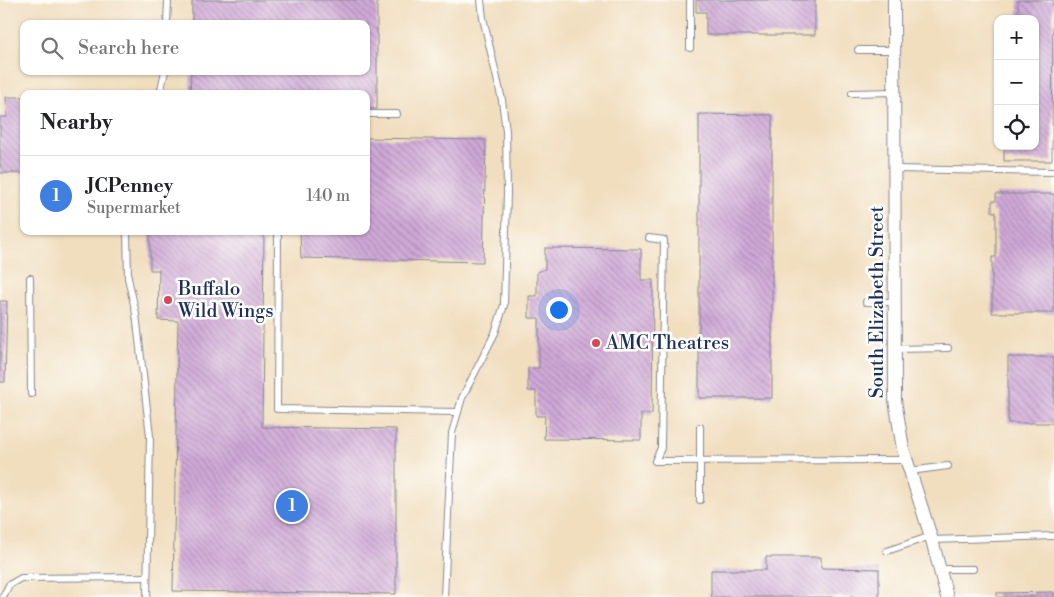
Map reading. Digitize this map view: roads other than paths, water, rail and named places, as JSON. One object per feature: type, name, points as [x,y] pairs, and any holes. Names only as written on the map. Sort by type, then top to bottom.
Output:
[{"type":"street","name":"South Elizabeth Street","points":[[894,0],[896,169],[895,400],[902,449],[932,538],[947,597]]},
{"type":"lane","points":[[167,20],[168,0]]},
{"type":"lane","points":[[444,597],[452,433],[462,398],[495,333],[504,305],[507,193],[506,131],[502,100],[483,18],[481,0]]},
{"type":"lane","points":[[690,0],[690,48]]},
{"type":"lane","points":[[858,50],[894,50]]},
{"type":"lane","points":[[162,90],[164,75]]},
{"type":"lane","points":[[852,93],[894,92]]},
{"type":"lane","points":[[370,114],[397,114]]},
{"type":"lane","points":[[896,169],[1054,172]]},
{"type":"lane","points":[[127,235],[128,278],[136,314],[150,436],[147,597]]},
{"type":"lane","points":[[278,235],[277,409],[458,412]]},
{"type":"lane","points":[[648,238],[664,240],[661,448],[655,461],[948,466]]},
{"type":"lane","points":[[30,278],[31,394]]},
{"type":"lane","points":[[866,302],[895,302]]},
{"type":"lane","points":[[895,349],[948,348]]},
{"type":"lane","points":[[700,427],[700,500]]},
{"type":"lane","points":[[888,551],[932,538],[1054,536]]},
{"type":"lane","points":[[940,569],[973,568]]},
{"type":"lane","points":[[3,597],[9,585],[21,578],[147,577]]},
{"type":"place","name":"Buffalo Wild Wings","points":[[168,300]]},
{"type":"place","name":"AMC Theatres","points":[[596,343]]},
{"type":"place","name":"JCPenney","points":[[292,506]]}]
